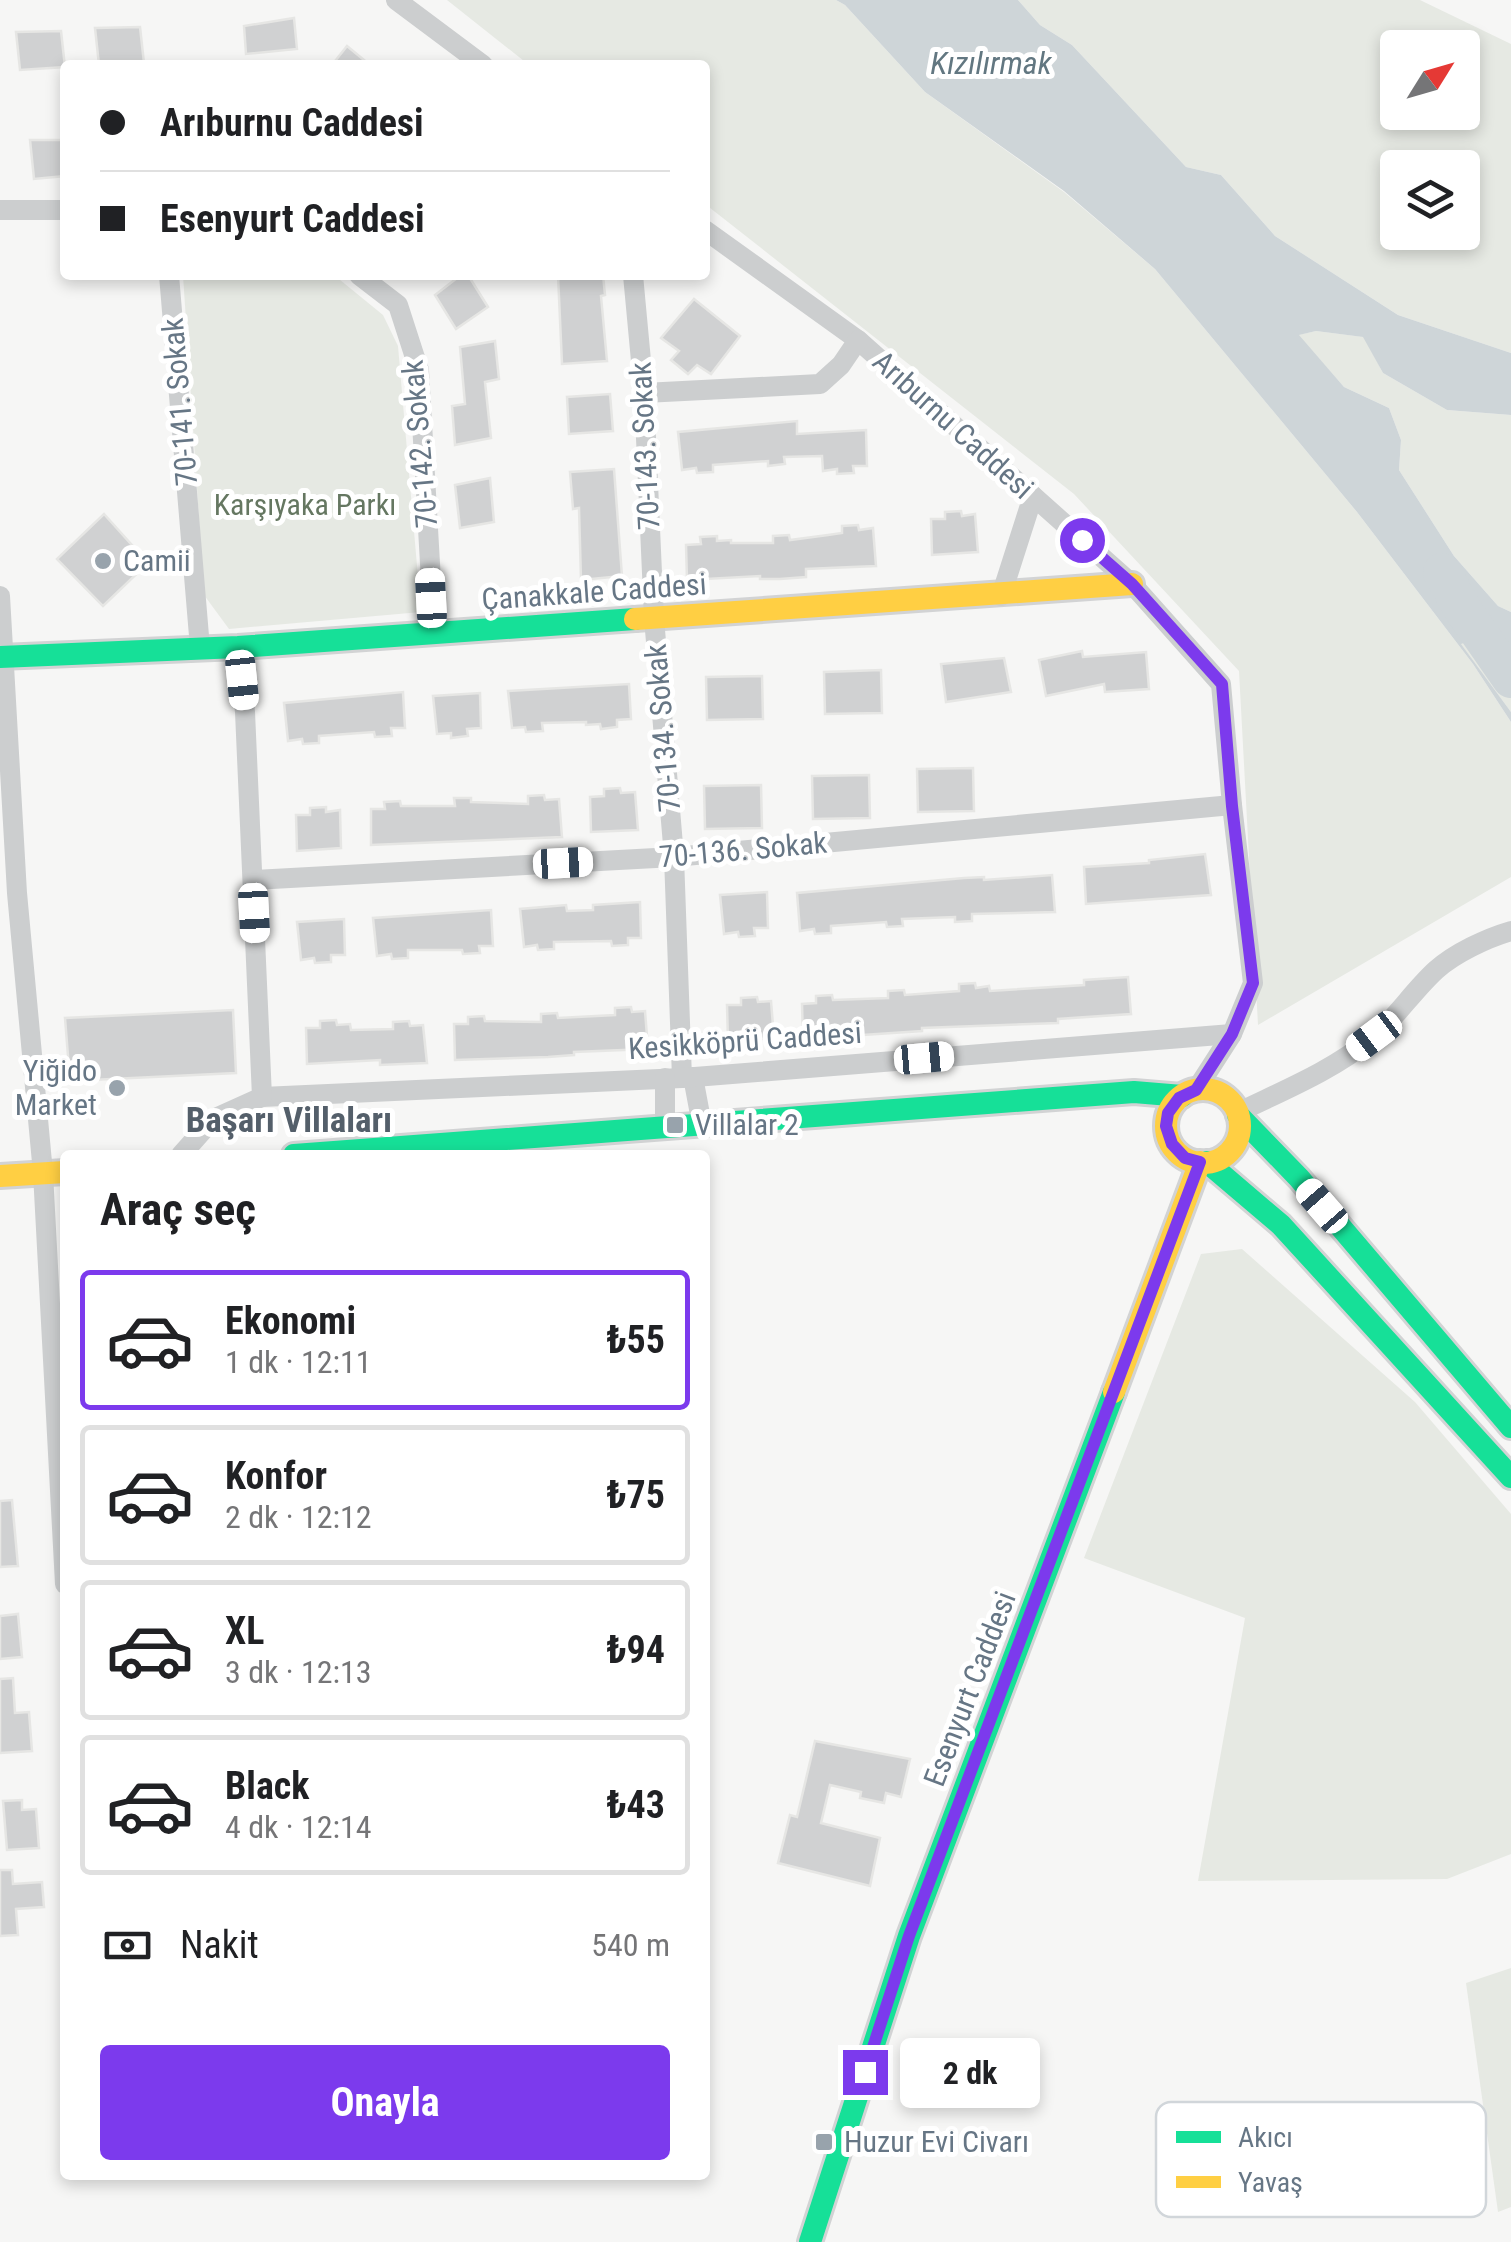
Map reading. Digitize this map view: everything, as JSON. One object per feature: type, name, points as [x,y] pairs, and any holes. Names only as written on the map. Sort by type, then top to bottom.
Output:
[{"type":"street","points":[[396,0],[476,60]]},
{"type":"street","points":[[0,210],[60,210]]},
{"type":"street","name":"Arıburnu Caddesi","points":[[710,234],[858,340],[1132,584],[1222,684],[1253,983],[1232,1034],[1188,1093]]},
{"type":"street","name":"70-141. Sokak","points":[[169,280],[200,648]]},
{"type":"street","name":"70-142. Sokak","points":[[366,280],[398,305],[420,370],[434,634]]},
{"type":"street","name":"70-143. Sokak","points":[[634,280],[644,392],[654,618]]},
{"type":"street","points":[[644,392],[820,384],[841,365],[858,340]]},
{"type":"street","points":[[1001,596],[1033,496]]},
{"type":"street","name":"Çanakkale Caddesi","points":[[2,657],[238,647],[1132,584]]},
{"type":"street","points":[[0,596],[8,894],[54,1173],[60,1397]]},
{"type":"street","name":"70-134. Sokak","points":[[654,618],[674,857],[680,1078]]},
{"type":"street","points":[[185,1150],[213,1119],[262,1097],[238,647]]},
{"type":"street","name":"70-136. Sokak","points":[[253,880],[674,857],[1232,806]]},
{"type":"street","points":[[1238,1114],[1333,1067],[1386,1025],[1437,969],[1511,930]]},
{"type":"street","name":"Kesikköprü Caddesi","points":[[262,1097],[680,1078],[1232,1034]]},
{"type":"street","points":[[680,1078],[702,1125]]},
{"type":"street","points":[[665,1128],[680,1078]]},
{"type":"street","points":[[363,1150],[1134,1092],[1209,1090],[1224,1096],[1299,1178],[1511,1426]]},
{"type":"street","points":[[1188,1093],[1168,1113],[1169,1138],[1185,1158],[1204,1162],[1281,1225],[1511,1477]]},
{"type":"street","points":[[1204,1162],[1222,1157],[1235,1144],[1238,1114]]},
{"type":"street","name":"Esenyurt Caddesi","points":[[810,2242],[909,1936],[1204,1162]]},
{"type":"street","points":[[0,1176],[54,1173]]},
{"type":"green space","points":[[447,0],[836,0],[845,5],[925,92],[1064,192],[1155,269],[1357,512],[1473,664],[1511,722],[1511,877],[1258,1025],[1239,671],[1074,494],[710,208],[710,60],[523,60]]},
{"type":"green space","points":[[1018,0],[1420,0],[1511,44],[1511,353],[1398,315],[1275,236],[1221,175],[1186,167],[1072,45],[1040,25]]},
{"type":"green space","name":"Karşıyaka Parkı","points":[[183,280],[340,280],[383,315],[398,346],[421,612],[229,629],[204,595]]},
{"type":"green space","points":[[1316,331],[1364,337],[1383,373],[1447,410],[1511,415],[1511,612],[1498,606],[1454,556],[1399,470],[1401,440],[1389,408],[1344,387],[1298,335]]},
{"type":"green space","points":[[1471,608],[1511,648],[1511,712],[1460,643],[1469,641],[1455,629]]},
{"type":"green space","points":[[1242,1249],[1415,1402],[1511,1514],[1511,1854],[1447,1879],[1198,1881],[1245,1618],[1084,1558],[1201,1254]]},
{"type":"green space","points":[[1511,1968],[1511,2207],[1498,2212],[1486,2102],[1483,2102],[1466,1983]]},
{"type":"water","name":"Kızılırmak","points":[[836,0],[1018,0],[1040,25],[1072,45],[1186,167],[1221,175],[1275,236],[1398,315],[1511,353],[1511,415],[1447,410],[1383,373],[1363,337],[1316,331],[1299,335],[1344,387],[1389,408],[1401,440],[1399,470],[1454,556],[1498,606],[1511,612],[1511,648],[1472,608],[1455,629],[1471,640],[1461,644],[1511,712],[1511,722],[1473,664],[1357,512],[1155,269],[1064,191],[925,92]]},
{"type":"building","points":[[294,18],[297,49],[246,54],[244,26]]},
{"type":"building","points":[[140,27],[144,60],[98,60],[95,28]]},
{"type":"building","points":[[61,31],[64,60],[60,60],[60,67],[20,70],[16,32]]},
{"type":"building","points":[[347,46],[364,60],[336,60]]},
{"type":"building","points":[[30,140],[60,140],[60,176],[34,179]]},
{"type":"building","points":[[454,280],[471,280],[488,307],[456,329],[435,295]]},
{"type":"building","points":[[558,280],[604,280],[605,295],[601,296],[607,361],[562,364]]},
{"type":"building","points":[[694,299],[740,336],[711,374],[697,365],[688,374],[671,360],[679,351],[661,338]]},
{"type":"building","points":[[495,341],[499,379],[485,382],[491,438],[455,445],[452,406],[465,404],[460,347]]},
{"type":"building","points":[[610,394],[613,431],[569,434],[567,397]]},
{"type":"building","points":[[797,421],[797,434],[866,430],[867,466],[853,466],[854,473],[823,471],[822,456],[784,457],[785,464],[768,466],[768,461],[713,465],[713,472],[682,470],[678,432]]},
{"type":"building","points":[[614,469],[622,576],[581,580],[579,508],[573,509],[570,472]]},
{"type":"building","points":[[490,478],[494,522],[460,528],[455,485]]},
{"type":"building","points":[[961,511],[962,516],[975,514],[978,552],[932,555],[931,519],[945,519],[945,512]]},
{"type":"building","name":"Camii","points":[[104,514],[148,563],[103,606],[57,559]]},
{"type":"building","points":[[858,525],[859,530],[873,528],[876,566],[806,569],[806,577],[780,579],[760,576],[687,580],[686,545],[701,544],[700,537],[717,536],[717,541],[731,543],[773,543],[773,536],[789,535],[790,540],[842,533],[842,526]]},
{"type":"building","points":[[1082,651],[1083,657],[1146,652],[1149,689],[1105,692],[1104,684],[1046,696],[1039,660]]},
{"type":"building","points":[[1004,658],[1011,692],[946,702],[941,664]]},
{"type":"building","points":[[881,670],[882,713],[825,714],[824,672]]},
{"type":"building","points":[[762,676],[763,719],[707,720],[706,677]]},
{"type":"building","points":[[629,684],[631,719],[617,720],[617,727],[601,729],[600,724],[586,722],[542,723],[543,731],[512,728],[508,691]]},
{"type":"building","points":[[403,692],[405,728],[391,728],[392,736],[375,737],[374,732],[319,736],[319,743],[288,741],[284,703]]},
{"type":"building","points":[[480,693],[481,728],[467,729],[468,736],[451,738],[451,733],[437,734],[433,696]]},
{"type":"building","points":[[973,768],[974,811],[918,812],[917,769]]},
{"type":"building","points":[[869,775],[870,818],[813,819],[812,776]]},
{"type":"building","points":[[761,785],[762,828],[705,829],[704,786]]},
{"type":"building","points":[[620,788],[621,793],[635,792],[638,830],[591,832],[590,797],[604,796],[604,789]]},
{"type":"building","points":[[544,795],[545,800],[559,799],[562,837],[371,845],[371,809],[385,809],[384,802],[400,801],[401,806],[455,806],[454,798],[471,798],[471,802],[528,804],[528,796]]},
{"type":"building","points":[[326,807],[326,812],[340,810],[341,848],[297,851],[296,815],[310,815],[310,808]]},
{"type":"building","points":[[1205,854],[1211,895],[1086,904],[1084,867]]},
{"type":"building","points":[[1052,875],[1055,912],[972,914],[972,921],[955,922],[955,917],[902,919],[903,926],[887,927],[886,922],[831,926],[831,933],[800,931],[797,893],[964,878]]},
{"type":"building","points":[[767,892],[768,928],[754,928],[755,936],[724,934],[720,895]]},
{"type":"building","points":[[640,902],[641,938],[628,938],[628,945],[612,946],[611,941],[554,942],[554,949],[524,947],[520,909],[566,905],[567,911],[593,910],[593,905]]},
{"type":"building","points":[[491,910],[493,946],[479,946],[480,953],[408,950],[408,958],[377,956],[373,918]]},
{"type":"building","points":[[344,919],[345,955],[331,955],[331,962],[301,960],[297,922]]},
{"type":"building","points":[[1128,977],[1131,1014],[1058,1019],[1058,1023],[922,1028],[803,1039],[802,1004],[816,1003],[816,996],[832,995],[833,1000],[888,998],[888,991],[904,990],[905,995],[959,991],[959,984],[989,986],[990,991],[1084,985],[1084,980]]},
{"type":"building","points":[[757,997],[758,1002],[771,1001],[774,1038],[728,1041],[727,1005],[741,1005],[741,998]]},
{"type":"building","points":[[631,1007],[632,1012],[645,1011],[648,1049],[455,1060],[454,1024],[468,1024],[468,1017],[541,1022],[541,1014],[557,1013],[558,1018],[615,1015],[615,1008]]},
{"type":"building","points":[[233,1010],[236,1073],[70,1081],[65,1018]]},
{"type":"building","points":[[336,1020],[337,1025],[350,1024],[351,1030],[393,1029],[393,1022],[423,1025],[427,1063],[380,1065],[380,1060],[307,1064],[306,1028],[320,1028],[320,1021]]},
{"type":"building","points":[[12,1500],[18,1566],[0,1567],[0,1501]]},
{"type":"building","points":[[18,1614],[22,1657],[0,1659],[0,1616]]},
{"type":"building","points":[[13,1678],[15,1713],[29,1712],[32,1751],[0,1753],[0,1679]]},
{"type":"building","points":[[815,1741],[910,1759],[901,1797],[886,1793],[884,1803],[860,1798],[861,1792],[830,1785],[821,1823],[880,1838],[870,1886],[778,1863],[790,1815],[797,1817]]},
{"type":"building","points":[[22,1800],[22,1810],[36,1809],[39,1848],[7,1850],[3,1801]]},
{"type":"building","points":[[0,1870],[12,1870],[13,1884],[42,1882],[44,1907],[16,1909],[18,1935],[0,1936]]},
{"type":"waterway","name":"Kızılırmak","points":[[1442,572],[1511,679]]},
{"type":"traffic: fast","points":[[0,657],[238,647],[635,619]]},
{"type":"traffic: fast","points":[[361,1150],[1134,1092],[1182,1096]]},
{"type":"traffic: fast","points":[[1238,1115],[1299,1178],[1511,1427]]},
{"type":"traffic: fast","points":[[1207,1162],[1281,1225],[1511,1477]]},
{"type":"traffic: fast","points":[[810,2242],[909,1936],[1114,1392]]},
{"type":"traffic: slow","points":[[635,619],[1132,584]]},
{"type":"traffic: slow","points":[[1203,1089],[1229,1100],[1240,1126],[1229,1152],[1203,1163],[1177,1152],[1166,1126],[1177,1100],[1203,1089]]},
{"type":"traffic: slow","points":[[1114,1392],[1200,1162]]},
{"type":"traffic: slow","points":[[0,1176],[60,1172]]},
{"type":"place","name":"Camii","points":[[103,561]]},
{"type":"place","name":"Yiğido Market","points":[[117,1088]]},
{"type":"place","name":"Villalar 2","points":[[675,1125]]},
{"type":"place","name":"Huzur Evi Civarı","points":[[824,2142]]},
{"type":"district","name":"Başarı Villaları","points":[[289,1120]]},
{"type":"route","points":[[865,2072],[909,1936],[1200,1162],[1185,1158],[1175,1149],[1166,1126],[1168,1113],[1179,1098],[1196,1090],[1232,1034],[1253,983],[1222,684],[1132,584],[1082,540]]}]
